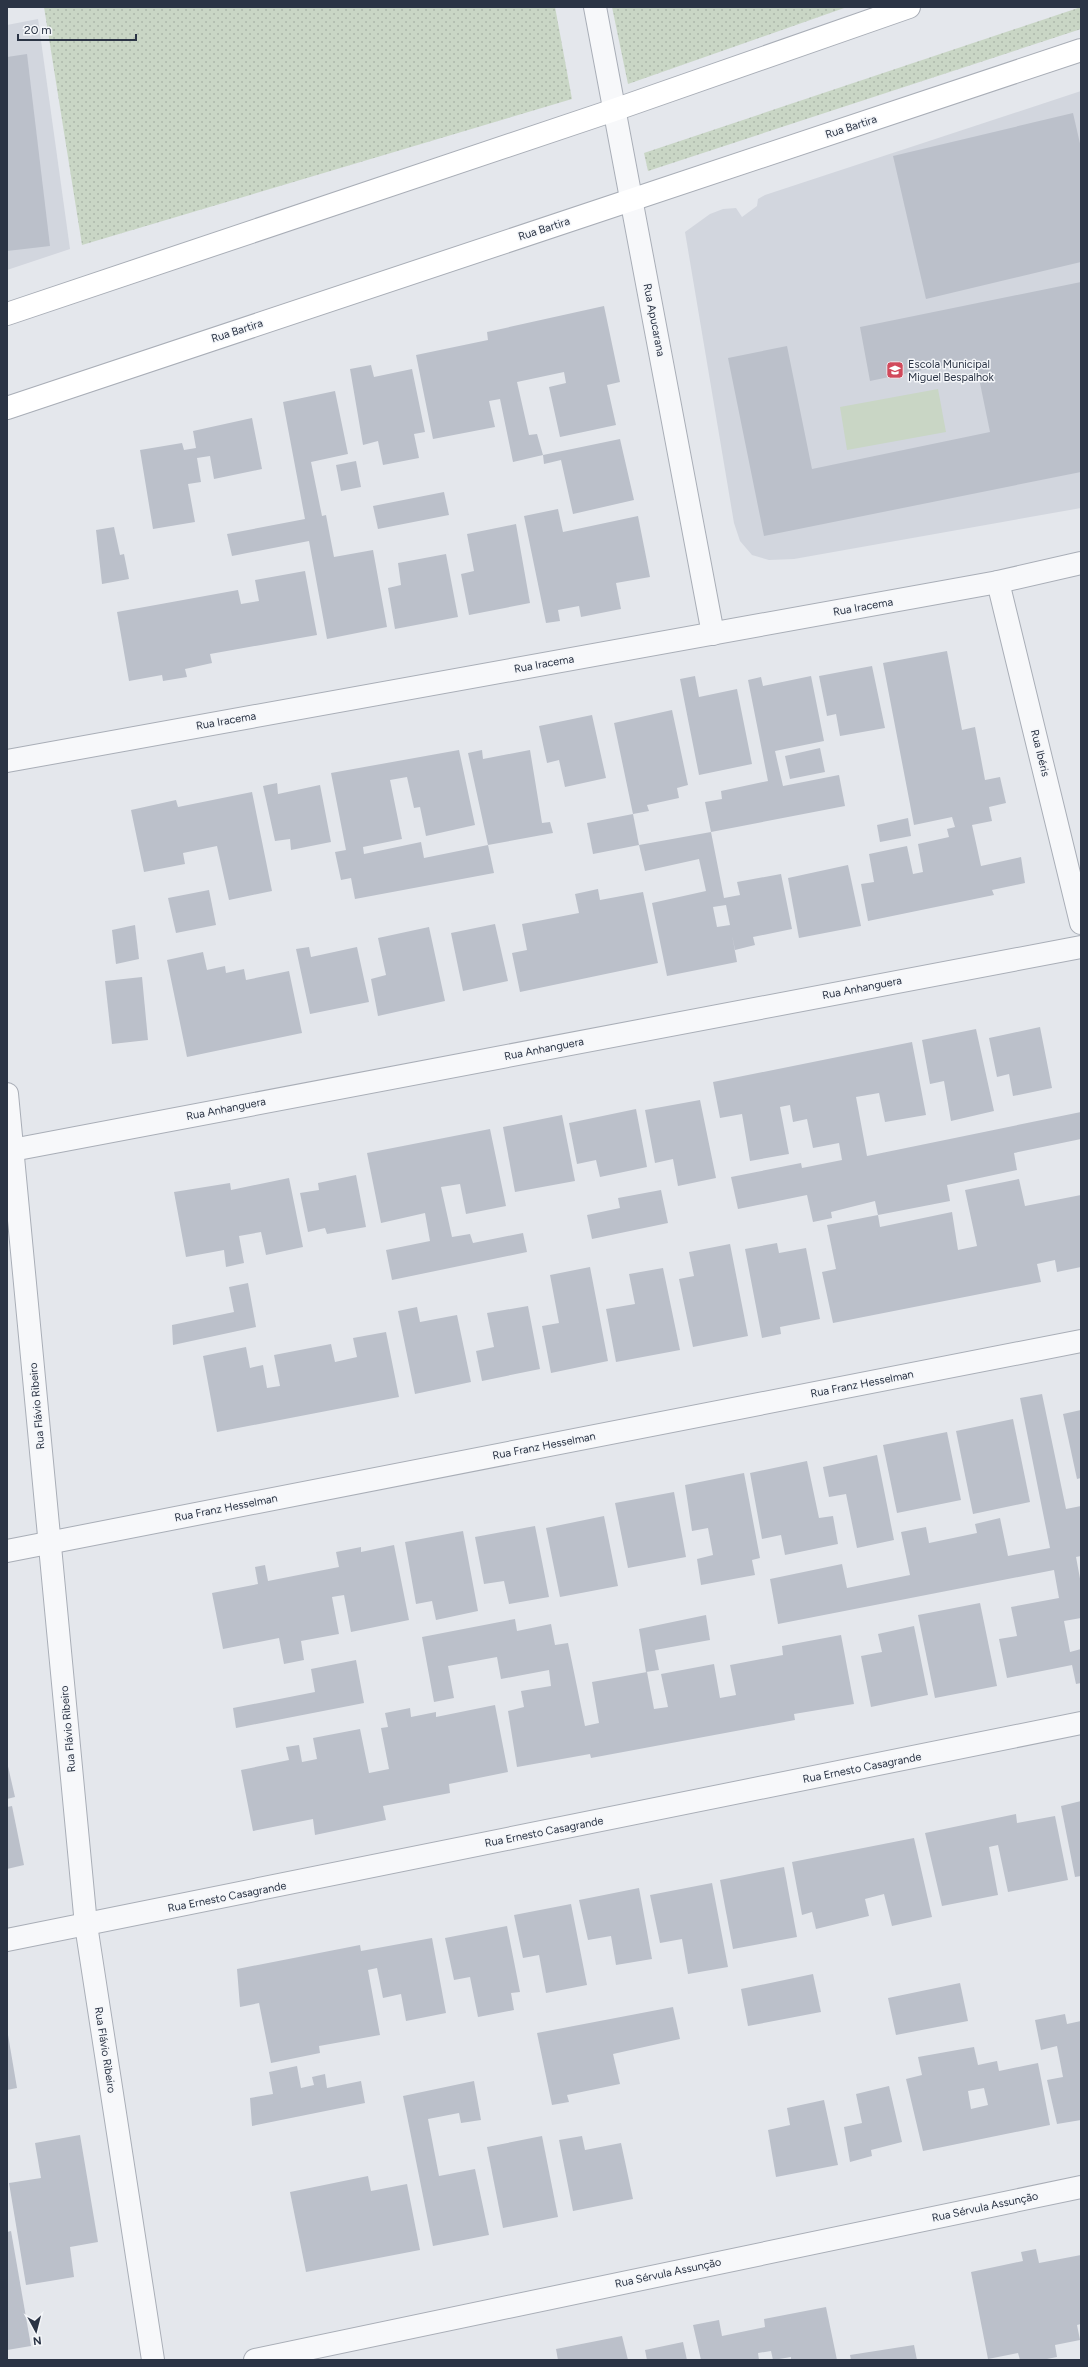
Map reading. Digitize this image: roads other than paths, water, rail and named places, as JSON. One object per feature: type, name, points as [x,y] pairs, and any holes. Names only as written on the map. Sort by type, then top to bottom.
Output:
[{"type":"street","name":"Rua Apucarana","points":[[595,7],[713,634]]},
{"type":"street","points":[[7,314],[614,110],[909,7]]},
{"type":"street","name":"Rua Bartira","points":[[7,408],[1081,50]]},
{"type":"street","name":"Rua Iracema","points":[[7,761],[998,582],[1081,563]]},
{"type":"street","name":"Rua Ibéris","points":[[998,582],[1081,923]]},
{"type":"street","name":"Rua Anhanguera","points":[[10,1150],[1081,947]]},
{"type":"street","name":"Rua Flávio Ribeiro","points":[[7,1094],[10,1150],[50,1543],[86,1925],[152,2360]]},
{"type":"street","name":"Rua Franz Hesselman","points":[[7,1551],[1081,1341]]},
{"type":"street","name":"Rua Ernesto Casagrande","points":[[7,1940],[1081,1723]]},
{"type":"street","name":"Rua Sérvula Assunção","points":[[255,2360],[1081,2187]]},
{"type":"place","name":"Escola Municipal Miguel Bespalhok","points":[[895,370]]}]
